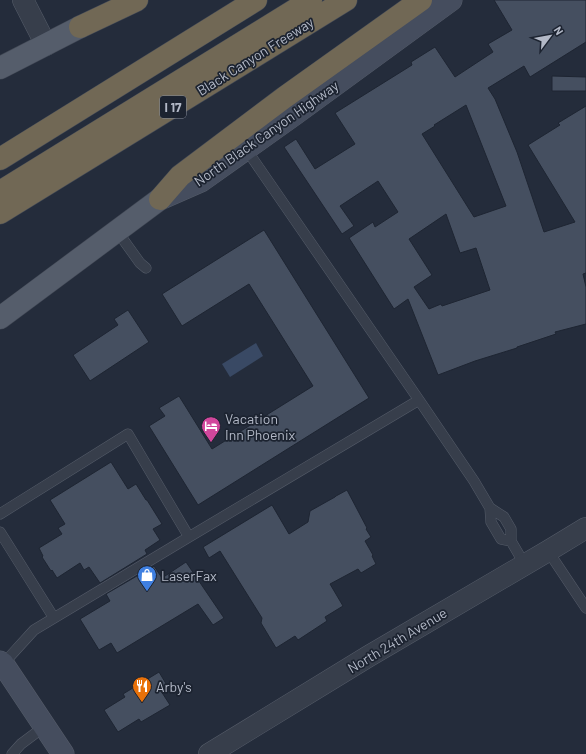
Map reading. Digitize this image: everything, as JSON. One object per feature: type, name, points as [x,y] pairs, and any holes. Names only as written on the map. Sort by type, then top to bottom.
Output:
[{"type":"highway","points":[[80,27],[137,0]]},
{"type":"highway","points":[[0,159],[256,0]]},
{"type":"highway","points":[[0,192],[311,0]]},
{"type":"highway","name":"Black Canyon Freeway","points":[[0,213],[346,0]]},
{"type":"highway","points":[[160,199],[180,176],[285,97],[421,0]]},
{"type":"main road","points":[[0,68],[80,27],[125,0]]},
{"type":"main road","name":"North Black Canyon Highway","points":[[0,318],[160,199],[201,181],[451,0]]},
{"type":"main road","points":[[1,660],[63,754]]},
{"type":"street","points":[[23,0],[46,45]]},
{"type":"street","name":"North 24th Avenue","points":[[209,754],[369,656],[586,528]]},
{"type":"lane","points":[[246,148],[474,481],[490,508],[491,522],[501,539],[511,541],[525,565]]},
{"type":"lane","points":[[117,231],[146,268]]},
{"type":"lane","points":[[1,660],[34,630],[419,400]]},
{"type":"lane","points":[[0,514],[128,434],[189,537]]},
{"type":"lane","points":[[0,532],[54,618]]},
{"type":"lane","points":[[548,551],[586,608]]},
{"type":"lane","points":[[12,754],[45,726]]},
{"type":"water","points":[[256,343],[263,356],[230,377],[222,364]]},
{"type":"building","points":[[494,0],[586,0],[586,42],[530,77],[524,66],[488,88],[495,99],[517,152],[544,232],[575,222],[528,145],[560,125],[558,123],[586,106],[586,273],[583,274],[586,287],[586,324],[555,332],[556,334],[438,375],[408,299],[394,309],[349,238],[373,222],[375,227],[398,212],[378,181],[340,206],[354,226],[342,234],[284,147],[296,139],[315,169],[355,144],[335,113],[412,65],[411,62],[435,47],[455,77],[493,52],[488,44],[512,30]],"holes":[[[466,105],[506,206],[474,217],[422,134]],[[446,214],[460,253],[476,248],[490,290],[442,306],[441,304],[429,309],[414,287],[432,275],[409,239]]]},
{"type":"building","points":[[552,76],[586,77],[586,91],[552,91]]},
{"type":"building","points":[[264,230],[369,398],[198,505],[149,426],[165,416],[159,408],[179,396],[212,449],[313,386],[249,284],[182,326],[162,294]]},
{"type":"building","points":[[128,310],[149,342],[90,381],[73,355],[118,325],[114,319]]},
{"type":"building","points":[[111,462],[128,489],[136,484],[147,500],[162,524],[153,529],[160,540],[145,550],[147,554],[100,583],[89,567],[84,570],[80,563],[57,578],[42,557],[43,556],[39,548],[62,534],[58,528],[65,524],[50,500]]},
{"type":"building","points":[[347,490],[371,537],[365,541],[376,564],[361,573],[358,569],[330,584],[343,606],[325,617],[327,621],[298,640],[295,636],[276,648],[261,623],[262,618],[220,551],[209,558],[203,547],[272,505],[289,534],[308,522],[310,511]]},
{"type":"building","name":"LaserFax","points":[[186,562],[224,618],[213,625],[198,604],[117,653],[111,643],[99,650],[80,619],[110,601],[106,594],[154,566],[162,578]]},
{"type":"building","name":"Arby's","points":[[159,672],[168,687],[161,691],[170,705],[141,722],[139,719],[118,732],[104,710],[125,697],[123,694]]},
{"type":"place","name":"Vacation Inn Phoenix","points":[[211,443]]},
{"type":"place","name":"LaserFax","points":[[147,592]]},
{"type":"place","name":"Arby's","points":[[142,703]]}]
